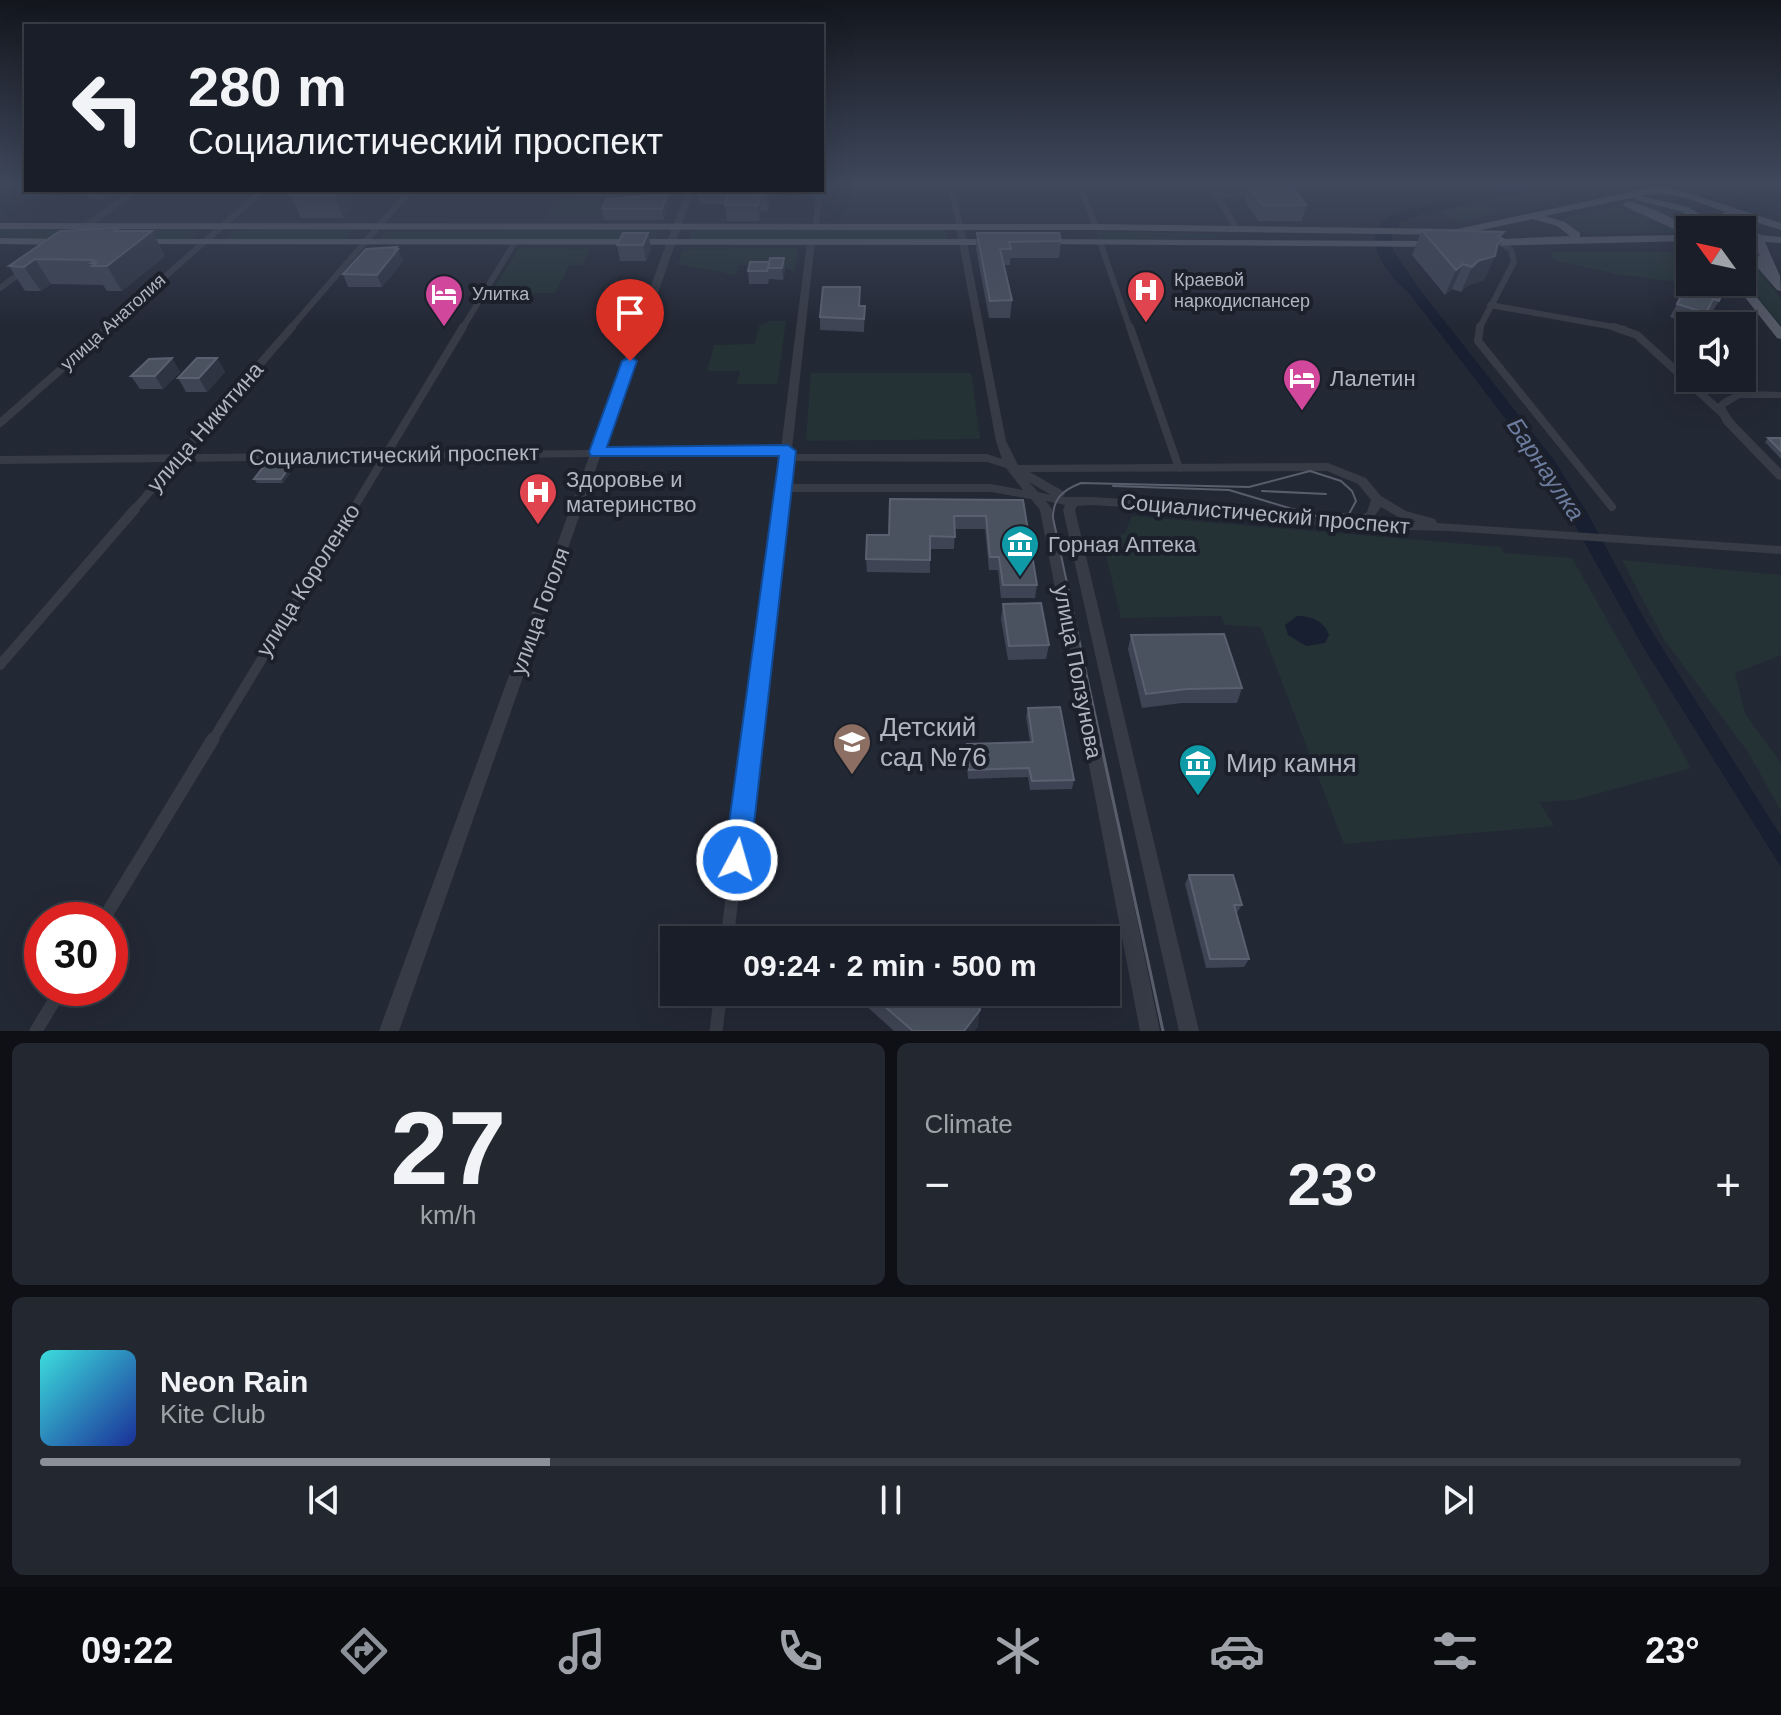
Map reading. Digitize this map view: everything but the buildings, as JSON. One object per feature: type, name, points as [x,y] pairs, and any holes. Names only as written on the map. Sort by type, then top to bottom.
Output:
[{"type":"main road","points":[[1239,232],[1245,242]]},
{"type":"main road","points":[[1298,232],[1432,244],[1635,240],[1676,246]]},
{"type":"main road","points":[[1026,242],[1102,248],[1435,232]]},
{"type":"main road","points":[[1483,232],[1485,236],[1500,242]]},
{"type":"main road","points":[[1572,241],[1576,235],[1574,232]]},
{"type":"main road","points":[[1756,236],[1781,240]]},
{"type":"main road","points":[[0,241],[78,242]]},
{"type":"main road","points":[[121,242],[1010,242]]},
{"type":"main road","points":[[1756,248],[1778,282]]},
{"type":"main road","points":[[1756,258],[1778,282]]},
{"type":"main road","points":[[1750,296],[1781,335]]},
{"type":"street","name":"улица Анатолия","points":[[0,423],[214,232]]},
{"type":"street","name":"улица Никитина","points":[[0,665],[374,232]]},
{"type":"street","name":"улица Гоголя","points":[[389,1031],[676,232]]},
{"type":"street","name":"улица Ползунова","points":[[961,232],[1001,441],[1012,469],[1046,509],[1150,1031]]},
{"type":"street","name":"улица Короленко","points":[[114,902],[515,242]]},
{"type":"street","points":[[729,926],[811,242]]},
{"type":"street","points":[[1500,242],[1511,250],[1514,262],[1477,332],[1478,341],[1612,507]]},
{"type":"street","points":[[1102,248],[1179,468]]},
{"type":"street","points":[[0,288],[34,264]]},
{"type":"street","points":[[1490,305],[1626,329],[1637,335],[1721,412],[1781,476]]},
{"type":"street","points":[[1721,412],[1722,402],[1727,398],[1781,395]]},
{"type":"street","name":"Социалистический проспект","points":[[0,460],[597,452],[987,458],[1012,469],[1307,465],[1347,473],[1362,481],[1377,499]]},
{"type":"street","points":[[991,488],[1008,479],[1012,469],[1075,504]]},
{"type":"street","name":"Социалистический проспект","points":[[782,488],[991,488],[1075,504],[1218,509],[1319,523],[1449,527],[1781,550]]},
{"type":"street","points":[[1356,524],[1370,517],[1376,509],[1377,499],[1402,514],[1449,527]]},
{"type":"street","name":"улица Ползунова","points":[[1075,504],[1189,1031]]},
{"type":"street","points":[[36,1031],[51,1006]]},
{"type":"street","points":[[716,1031],[719,1006]]},
{"type":"shaded area","points":[[0,232],[198,232],[190,239],[0,239]]},
{"type":"shaded area","points":[[233,232],[351,232],[344,240],[224,240]]},
{"type":"shaded area","points":[[386,232],[658,232],[656,239],[380,239]]},
{"type":"shaded area","points":[[691,232],[946,232],[946,239],[689,239]]},
{"type":"shaded area","points":[[1095,232],[1216,234],[1218,239],[1098,239]]},
{"type":"shaded area","points":[[1583,232],[1676,232],[1587,234]]},
{"type":"shaded area","points":[[519,248],[590,249],[582,265],[569,266],[555,293],[491,293]]},
{"type":"shaded area","points":[[690,249],[798,249],[795,272],[779,265],[739,265],[736,275],[678,264],[683,251]]},
{"type":"shaded area","points":[[1551,252],[1676,252],[1676,282],[1616,274],[1553,260]]},
{"type":"shaded area","points":[[1756,268],[1781,299],[1781,326],[1756,295]]},
{"type":"shaded area","points":[[769,321],[786,321],[777,384],[737,384],[740,371],[707,371],[714,345],[755,344],[759,326]]},
{"type":"shaded area","points":[[811,373],[971,373],[980,439],[806,441]]},
{"type":"shaded area","points":[[1132,516],[1501,547],[1504,553],[1572,558],[1691,768],[1574,800],[1539,802],[1554,826],[1344,844],[1261,627],[1225,625],[1221,616],[1121,618],[1103,542],[1125,533]]},
{"type":"shaded area","points":[[1622,560],[1781,575],[1781,655],[1735,673],[1745,714],[1781,763],[1781,811],[1748,752],[1665,641]]},
{"type":"water","name":"Барнаулка","points":[[1377,232],[1394,232],[1393,250],[1420,290],[1554,460],[1588,514],[1646,622],[1781,836],[1781,867],[1642,645],[1541,465],[1409,293],[1387,270],[1376,249]]},
{"type":"water","points":[[1297,616],[1312,618],[1324,626],[1329,635],[1325,643],[1306,646],[1288,635],[1285,625]]},
{"type":"tram line","points":[[1101,741],[1053,518],[1057,500],[1064,492],[1081,483],[1249,487],[1310,471],[1341,481],[1352,491],[1356,501],[1349,514],[1319,517],[1229,490],[1113,486]]},
{"type":"tram line","points":[[1262,491],[1326,494]]},
{"type":"tram line","points":[[1100,739],[1163,1031]]},
{"type":"place","name":"Краевой наркодиспансер","points":[[1146,324]]},
{"type":"place","name":"Улитка","points":[[444,328]]},
{"type":"place","name":"Лалетин","points":[[1302,412]]},
{"type":"place","name":"Здоровье и материнство","points":[[538,526]]},
{"type":"place","name":"Горная Аптека","points":[[1020,578]]},
{"type":"place","name":"Детский сад №76","points":[[852,776]]},
{"type":"place","name":"Мир камня","points":[[1198,797]]},
{"type":"route","points":[[630,361],[597,452],[788,451],[737,860]]}]
